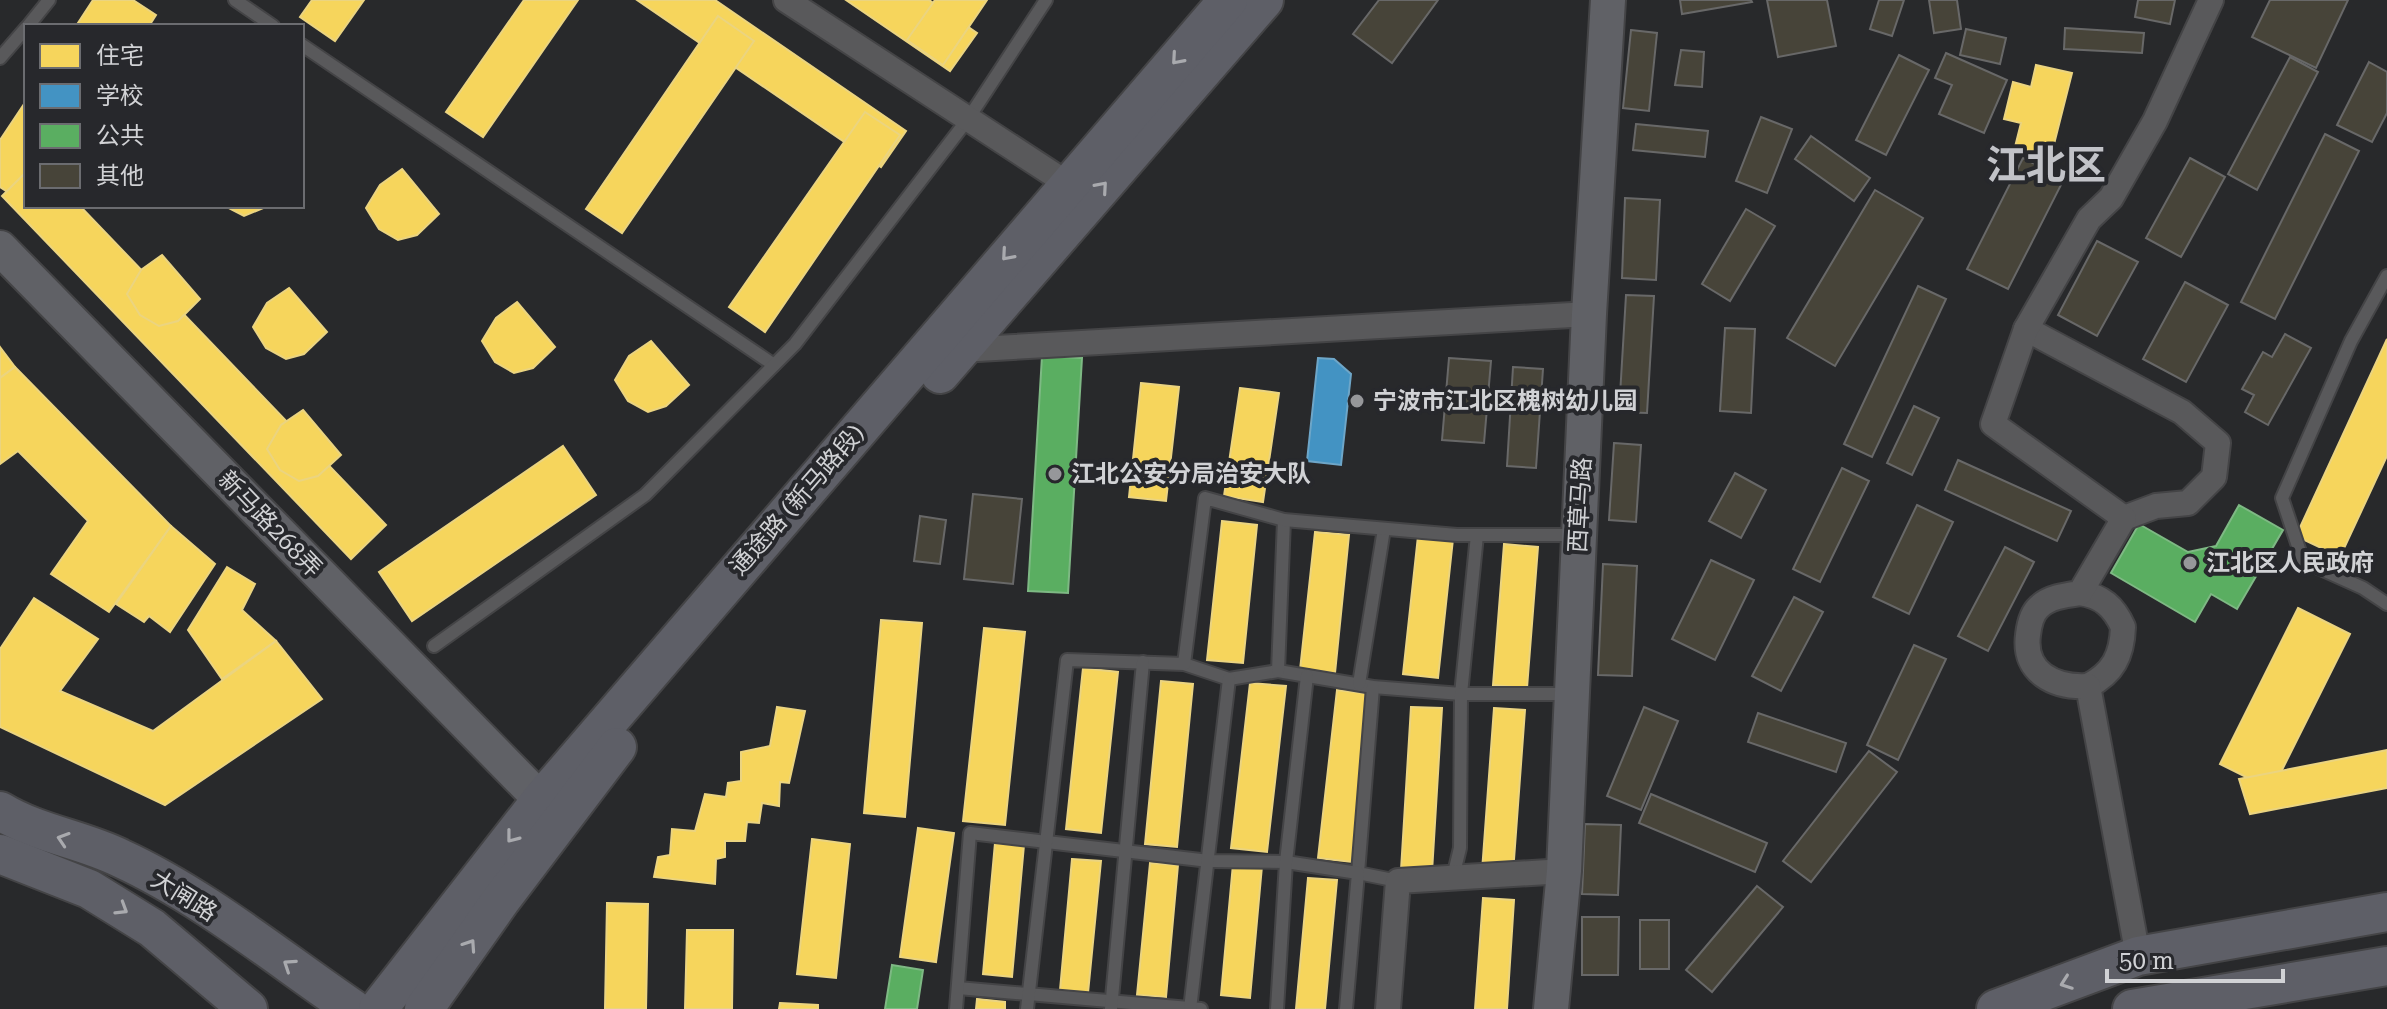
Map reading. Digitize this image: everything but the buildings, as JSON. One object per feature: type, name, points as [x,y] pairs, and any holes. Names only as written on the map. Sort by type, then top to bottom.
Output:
[{"type":"main road","name":"通途路 (新马路段)","points":[[378,1009],[541,800],[1228,0]]},
{"type":"main road","name":"通途路 (新马路段)","points":[[424,1009],[501,900],[614,751],[1264,0]]},
{"type":"main road","name":"大闸路","points":[[0,811],[26,827],[119,857],[191,898],[353,1009]]},
{"type":"main road","name":"大闸路","points":[[0,854],[89,889],[152,928],[248,1009]]},
{"type":"main road","points":[[1996,1009],[2138,956],[2387,912]]},
{"type":"main road","points":[[2132,1009],[2387,966]]},
{"type":"street","points":[[786,0],[1068,184]]},
{"type":"street","name":"西草马路","points":[[1551,1009],[1564,871],[1589,314],[1608,0]]},
{"type":"street","points":[[2124,518],[1993,424],[2026,329],[2089,219],[2111,198],[2155,121],[2211,0]]},
{"type":"street","name":"新马路268弄","points":[[0,248],[541,800]]},
{"type":"street","points":[[960,350],[1589,314]]},
{"type":"street","points":[[2026,329],[2182,412],[2218,443],[2214,477],[2188,503],[2156,506],[2124,518],[2080,593]]},
{"type":"street","points":[[2093,594],[2107,603],[2123,627],[2116,663],[2104,678],[2088,686],[2069,687],[2050,682],[2036,670],[2026,649],[2030,622],[2039,606],[2057,597],[2093,594]]},
{"type":"street","points":[[2088,686],[2138,956]]},
{"type":"street","points":[[1388,1009],[1398,881],[1564,871]]},
{"type":"lane","points":[[29,24],[49,0]]},
{"type":"lane","points":[[235,0],[270,24]]},
{"type":"lane","points":[[434,646],[645,495],[795,344],[968,119],[1046,0]]},
{"type":"lane","points":[[0,58],[24,30]]},
{"type":"lane","points":[[304,46],[774,365]]},
{"type":"lane","points":[[2387,276],[2351,341],[2282,498],[2303,561],[2363,588],[2387,604]]},
{"type":"lane","points":[[1184,664],[1205,498],[1284,520],[1477,535],[1579,535]]},
{"type":"lane","points":[[1278,671],[1284,520]]},
{"type":"lane","points":[[1359,684],[1384,529]]},
{"type":"lane","points":[[1453,877],[1460,848],[1461,694],[1477,535]]},
{"type":"lane","points":[[1027,1009],[1067,660],[1184,664],[1229,679],[1278,671],[1373,687],[1461,694],[1572,694]]},
{"type":"lane","points":[[1111,1006],[1143,662]]},
{"type":"lane","points":[[1277,1009],[1286,862],[1307,676]]},
{"type":"lane","points":[[958,988],[1028,993],[1111,1006],[1194,1008],[1229,679]]},
{"type":"lane","points":[[1346,1009],[1373,687]]},
{"type":"lane","points":[[956,1009],[970,833],[1209,861],[1286,862],[1398,881]]},
{"type":"place","name":"宁波市江北区槐树幼儿园","points":[[1357,401]]},
{"type":"place","name":"江北公安分局治安大队","points":[[1055,474]]},
{"type":"place","name":"江北区人民政府","points":[[2190,563]]},
{"type":"district","name":"江北区","points":[[2046,165]]}]
